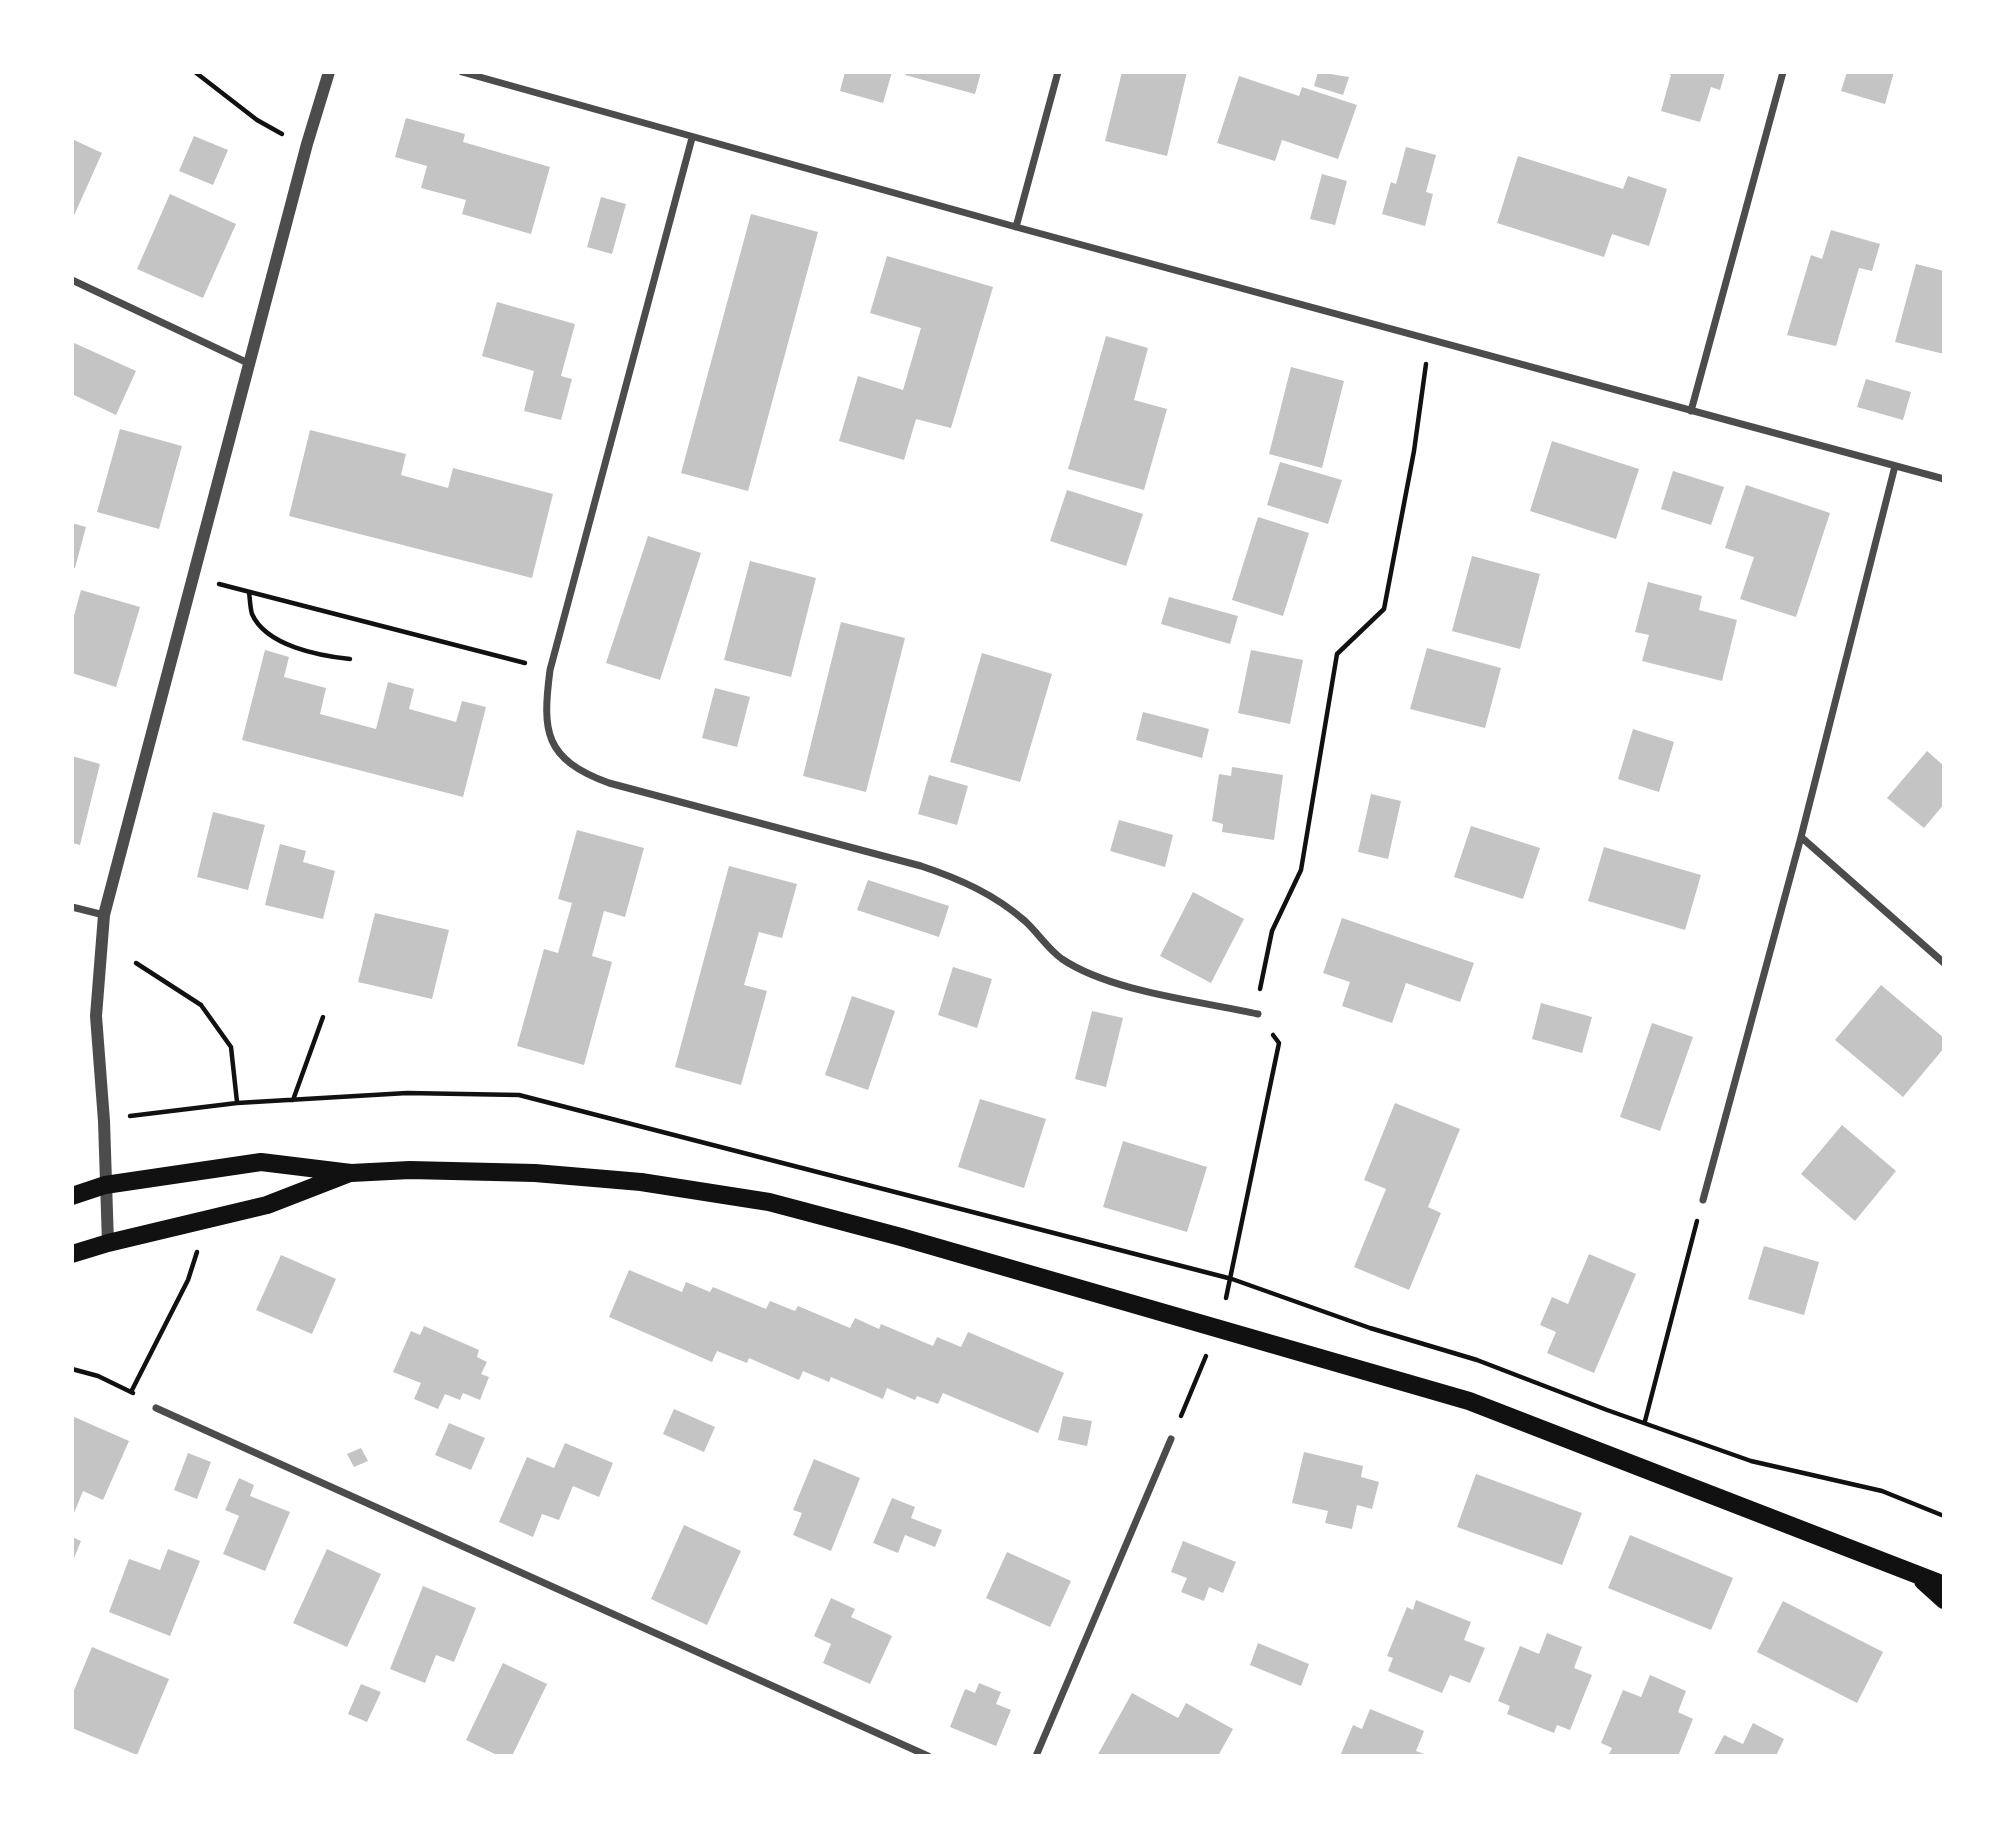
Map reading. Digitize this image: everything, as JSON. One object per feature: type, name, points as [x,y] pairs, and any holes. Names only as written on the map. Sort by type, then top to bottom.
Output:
[{"type":"main road","points":[[72,1196],[105,1185],[261,1162],[351,1173],[410,1170],[535,1173],[703,1190],[844,1221],[1469,1401],[1573,1439],[1917,1577],[1944,1585]]},
{"type":"main road","points":[[72,1254],[108,1242],[267,1205],[351,1173]]},
{"type":"main road","points":[[1917,1577],[1944,1600]]},
{"type":"street","points":[[108,1242],[104,1121],[96,1016],[104,915],[307,144],[329,72]]},
{"type":"street","points":[[461,72],[1016,227],[1944,479]]},
{"type":"street","points":[[1016,227],[1058,72]]},
{"type":"street","points":[[1691,411],[1783,72]]},
{"type":"street","points":[[692,138],[550,670],[544,714],[548,736],[565,759],[586,775],[934,870],[996,898],[1026,922],[1061,958],[1087,973],[1115,983],[1258,1014]]},
{"type":"street","points":[[72,280],[250,365]]},
{"type":"street","points":[[1703,1200],[1801,837],[1895,466]]},
{"type":"street","points":[[1801,837],[1944,963]]},
{"type":"street","points":[[72,907],[104,915]]},
{"type":"street","points":[[156,1408],[928,1756]]},
{"type":"street","points":[[1036,1756],[1171,1439]]},
{"type":"path","points":[[195,72],[257,120],[286,136]]},
{"type":"path","points":[[1171,1439],[1216,1327],[1232,1279],[1279,1043],[1258,1014],[1262,969],[1272,930],[1301,870],[1337,654],[1384,609],[1414,452],[1430,339]]},
{"type":"path","points":[[192,577],[550,670]]},
{"type":"path","points":[[249,592],[251,612],[259,625],[279,639],[311,654],[350,659]]},
{"type":"path","points":[[136,963],[201,1005],[231,1047],[237,1103]]},
{"type":"path","points":[[293,1100],[323,1017]]},
{"type":"path","points":[[104,1121],[144,1113],[237,1103],[418,1092],[519,1095],[1232,1279],[1370,1328],[1477,1360],[1606,1410],[1645,1421],[1751,1461],[1882,1491],[1944,1516]]},
{"type":"path","points":[[1645,1421],[1703,1200]]},
{"type":"path","points":[[131,1392],[188,1280],[198,1248]]},
{"type":"path","points":[[72,1369],[98,1376],[156,1408]]},
{"type":"building","points":[[845,72],[892,72],[883,103],[840,91]]},
{"type":"building","points":[[906,72],[981,72],[975,94],[905,75]]},
{"type":"building","points":[[1122,72],[1187,72],[1167,156],[1105,141]]},
{"type":"building","points":[[1318,72],[1349,77],[1343,95],[1314,86]]},
{"type":"building","points":[[1663,72],[1725,72],[1720,90],[1711,87],[1700,122],[1661,111],[1671,75]]},
{"type":"building","points":[[1847,72],[1894,72],[1885,104],[1841,91]]},
{"type":"building","points":[[1239,76],[1299,96],[1302,87],[1357,105],[1338,159],[1282,140],[1275,161],[1217,143]]},
{"type":"building","points":[[406,118],[465,134],[463,142],[550,167],[531,234],[462,214],[466,200],[421,188],[427,166],[395,157]]},
{"type":"building","points":[[194,136],[228,150],[213,185],[179,171]]},
{"type":"building","points":[[72,139],[102,153],[72,220]]},
{"type":"building","points":[[1406,147],[1436,155],[1426,192],[1433,194],[1425,226],[1382,214],[1391,182],[1396,184]]},
{"type":"building","points":[[1518,156],[1623,189],[1628,176],[1667,189],[1649,246],[1612,234],[1604,257],[1497,223]]},
{"type":"building","points":[[1322,174],[1347,181],[1335,225],[1310,219]]},
{"type":"building","points":[[170,194],[236,224],[203,298],[137,269]]},
{"type":"building","points":[[601,197],[626,204],[612,254],[587,247]]},
{"type":"building","points":[[751,214],[818,232],[748,491],[681,473]]},
{"type":"building","points":[[1831,230],[1880,244],[1872,271],[1859,268],[1836,346],[1787,335],[1811,255],[1822,259]]},
{"type":"building","points":[[887,256],[993,287],[951,428],[916,419],[904,460],[839,441],[858,376],[903,390],[921,328],[870,313]]},
{"type":"building","points":[[1916,264],[1944,271],[1944,354],[1895,342]]},
{"type":"building","points":[[497,302],[575,324],[561,376],[572,379],[561,420],[524,411],[534,371],[482,356]]},
{"type":"building","points":[[1106,336],[1148,348],[1134,400],[1167,409],[1144,490],[1068,469]]},
{"type":"building","points":[[72,342],[136,371],[116,415],[72,394]]},
{"type":"building","points":[[1291,367],[1344,381],[1322,468],[1269,454]]},
{"type":"building","points":[[1866,379],[1911,392],[1903,420],[1857,407]]},
{"type":"building","points":[[120,429],[182,446],[159,529],[97,512]]},
{"type":"building","points":[[310,430],[406,454],[401,475],[448,488],[453,468],[553,494],[532,578],[289,516]]},
{"type":"building","points":[[1552,441],[1639,469],[1616,539],[1530,511]]},
{"type":"building","points":[[1280,462],[1342,480],[1328,524],[1267,505]]},
{"type":"building","points":[[1673,471],[1724,487],[1711,525],[1661,509]]},
{"type":"building","points":[[1746,485],[1830,513],[1796,617],[1740,599],[1754,557],[1725,548]]},
{"type":"building","points":[[1067,490],[1143,514],[1126,566],[1050,541]]},
{"type":"building","points":[[1258,517],[1309,533],[1283,616],[1232,600]]},
{"type":"building","points":[[72,523],[86,527],[75,568],[72,567]]},
{"type":"building","points":[[648,536],[701,553],[660,680],[606,663]]},
{"type":"building","points":[[1472,556],[1540,574],[1520,649],[1452,631]]},
{"type":"building","points":[[750,561],[816,578],[791,677],[724,660]]},
{"type":"building","points":[[1648,582],[1702,596],[1699,610],[1737,620],[1722,681],[1642,661],[1649,635],[1635,632]]},
{"type":"building","points":[[81,590],[140,607],[116,687],[72,673],[72,623]]},
{"type":"building","points":[[1169,597],[1238,616],[1230,644],[1161,624]]},
{"type":"building","points":[[841,622],[905,638],[866,792],[803,776]]},
{"type":"building","points":[[1427,648],[1501,668],[1485,728],[1410,709]]},
{"type":"building","points":[[265,650],[289,657],[284,677],[326,688],[320,714],[376,729],[388,682],[414,689],[409,709],[456,722],[462,701],[486,707],[463,797],[242,740]]},
{"type":"building","points":[[1251,650],[1303,660],[1290,724],[1238,713]]},
{"type":"building","points":[[982,653],[1052,674],[1020,782],[950,762]]},
{"type":"building","points":[[715,688],[750,697],[737,747],[702,738]]},
{"type":"building","points":[[1143,712],[1209,729],[1202,758],[1136,740]]},
{"type":"building","points":[[1633,729],[1674,742],[1659,792],[1618,779]]},
{"type":"building","points":[[1927,751],[1944,766],[1944,804],[1924,828],[1887,798]]},
{"type":"building","points":[[72,756],[100,764],[80,845],[72,843]]},
{"type":"building","points":[[1232,767],[1283,775],[1274,840],[1222,832],[1223,824],[1212,821],[1219,774],[1231,776]]},
{"type":"building","points":[[929,775],[968,786],[957,825],[918,814]]},
{"type":"building","points":[[1371,794],[1401,801],[1388,859],[1358,852]]},
{"type":"building","points":[[213,812],[265,825],[248,890],[197,877]]},
{"type":"building","points":[[1119,820],[1173,835],[1165,867],[1110,851]]},
{"type":"building","points":[[1471,826],[1540,848],[1523,899],[1454,877]]},
{"type":"building","points":[[577,830],[644,848],[625,917],[604,911],[592,956],[612,962],[584,1065],[517,1046],[544,949],[558,953],[572,903],[558,899]]},
{"type":"building","points":[[280,844],[306,851],[303,862],[335,871],[323,919],[265,905]]},
{"type":"building","points":[[1604,847],[1701,875],[1685,930],[1588,901]]},
{"type":"building","points":[[729,866],[797,884],[782,938],[759,932],[744,985],[767,991],[741,1085],[675,1067]]},
{"type":"building","points":[[868,880],[949,906],[939,937],[857,910]]},
{"type":"building","points":[[1193,892],[1244,919],[1211,983],[1160,956]]},
{"type":"building","points":[[375,913],[449,930],[432,999],[358,982]]},
{"type":"building","points":[[1342,918],[1474,963],[1460,1002],[1406,983],[1392,1023],[1342,1006],[1350,982],[1323,973]]},
{"type":"building","points":[[953,967],[992,979],[977,1028],[938,1015]]},
{"type":"building","points":[[1881,985],[1944,1038],[1944,1048],[1903,1097],[1835,1040]]},
{"type":"building","points":[[852,996],[895,1011],[868,1090],[825,1075]]},
{"type":"building","points":[[1541,1003],[1592,1017],[1582,1053],[1532,1039]]},
{"type":"building","points":[[1092,1011],[1123,1018],[1106,1087],[1075,1079]]},
{"type":"building","points":[[1652,1023],[1693,1037],[1660,1131],[1620,1117]]},
{"type":"building","points":[[980,1099],[1046,1119],[1024,1188],[958,1167]]},
{"type":"building","points":[[1395,1103],[1460,1129],[1428,1207],[1441,1213],[1409,1290],[1354,1267],[1386,1189],[1364,1180]]},
{"type":"building","points":[[1842,1125],[1896,1171],[1855,1221],[1801,1174]]},
{"type":"building","points":[[1123,1141],[1207,1167],[1187,1232],[1103,1207]]},
{"type":"building","points":[[1764,1246],[1819,1262],[1804,1315],[1748,1299]]},
{"type":"building","points":[[1589,1254],[1636,1274],[1594,1373],[1547,1353],[1556,1332],[1540,1325],[1552,1297],[1568,1304]]},
{"type":"building","points":[[281,1255],[336,1279],[312,1334],[256,1310]]},
{"type":"building","points":[[629,1270],[682,1292],[686,1282],[710,1292],[713,1287],[766,1309],[770,1301],[795,1311],[798,1306],[850,1328],[855,1318],[879,1329],[881,1324],[933,1346],[937,1337],[961,1347],[968,1332],[1064,1373],[1038,1433],[943,1393],[938,1404],[917,1396],[915,1400],[887,1388],[883,1399],[831,1377],[829,1382],[803,1371],[799,1380],[749,1358],[747,1363],[717,1351],[712,1362],[609,1317]]},
{"type":"building","points":[[424,1326],[479,1350],[477,1357],[487,1362],[481,1374],[489,1377],[480,1400],[463,1393],[460,1400],[445,1394],[438,1409],[414,1399],[421,1383],[393,1372],[411,1331],[420,1335]]},
{"type":"building","points":[[674,1409],[715,1427],[704,1452],[663,1434]]},
{"type":"building","points":[[72,1416],[129,1441],[103,1500],[83,1491],[72,1518]]},
{"type":"building","points":[[1063,1416],[1092,1421],[1087,1446],[1058,1440]]},
{"type":"building","points":[[449,1423],[485,1438],[471,1470],[435,1455]]},
{"type":"building","points":[[565,1443],[613,1463],[599,1497],[573,1486],[559,1520],[542,1514],[533,1537],[499,1522],[527,1457],[554,1468]]},
{"type":"building","points":[[361,1448],[368,1461],[354,1467],[347,1454]]},
{"type":"building","points":[[1304,1452],[1363,1466],[1361,1477],[1379,1482],[1372,1509],[1357,1505],[1352,1529],[1325,1523],[1328,1511],[1292,1503]]},
{"type":"building","points":[[188,1453],[211,1462],[197,1499],[174,1490]]},
{"type":"building","points":[[814,1459],[860,1478],[831,1551],[793,1535],[802,1513],[793,1510]]},
{"type":"building","points":[[1476,1474],[1582,1513],[1562,1565],[1457,1527]]},
{"type":"building","points":[[239,1478],[254,1485],[250,1496],[290,1512],[265,1571],[223,1554],[239,1516],[225,1510]]},
{"type":"building","points":[[892,1498],[915,1507],[911,1518],[942,1530],[935,1547],[905,1535],[898,1553],[873,1543]]},
{"type":"building","points":[[684,1525],[741,1551],[707,1625],[651,1599]]},
{"type":"building","points":[[1630,1535],[1733,1578],[1711,1630],[1608,1588]]},
{"type":"building","points":[[72,1537],[81,1541],[72,1563]]},
{"type":"building","points":[[1183,1541],[1236,1562],[1223,1593],[1209,1587],[1204,1601],[1181,1592],[1187,1578],[1171,1572]]},
{"type":"building","points":[[168,1549],[200,1561],[170,1636],[109,1612],[129,1559],[160,1570]]},
{"type":"building","points":[[327,1549],[381,1574],[347,1647],[293,1623]]},
{"type":"building","points":[[1007,1552],[1071,1581],[1050,1627],[986,1598]]},
{"type":"building","points":[[423,1586],[476,1608],[454,1662],[436,1655],[425,1683],[390,1669]]},
{"type":"building","points":[[831,1598],[855,1609],[851,1617],[892,1636],[870,1684],[823,1663],[831,1644],[814,1636]]},
{"type":"building","points":[[1416,1600],[1471,1622],[1464,1640],[1485,1648],[1470,1683],[1450,1675],[1442,1693],[1388,1671],[1393,1658],[1387,1656],[1407,1607],[1413,1610]]},
{"type":"building","points":[[1783,1601],[1883,1652],[1857,1703],[1757,1652]]},
{"type":"building","points":[[1547,1633],[1582,1647],[1574,1668],[1592,1675],[1570,1730],[1557,1725],[1554,1733],[1507,1714],[1510,1706],[1498,1701],[1520,1646],[1539,1654]]},
{"type":"building","points":[[1258,1643],[1309,1664],[1301,1686],[1250,1665]]},
{"type":"building","points":[[92,1647],[169,1679],[137,1755],[72,1728],[72,1695]]},
{"type":"building","points":[[503,1663],[547,1684],[512,1756],[499,1756],[466,1740]]},
{"type":"building","points":[[1650,1675],[1686,1691],[1678,1712],[1693,1719],[1678,1756],[1609,1754],[1612,1748],[1601,1743],[1623,1690],[1641,1697]]},
{"type":"building","points":[[979,1683],[1001,1692],[996,1704],[1011,1710],[996,1746],[950,1727],[965,1689],[975,1693]]},
{"type":"building","points":[[361,1684],[381,1692],[367,1722],[348,1714]]},
{"type":"building","points":[[1132,1693],[1178,1718],[1186,1703],[1233,1729],[1218,1756],[1097,1756]]},
{"type":"building","points":[[1370,1709],[1424,1731],[1416,1751],[1430,1756],[1340,1756],[1353,1725],[1362,1729]]},
{"type":"building","points":[[1753,1723],[1784,1739],[1776,1756],[1713,1756],[1724,1735],[1743,1744]]}]
